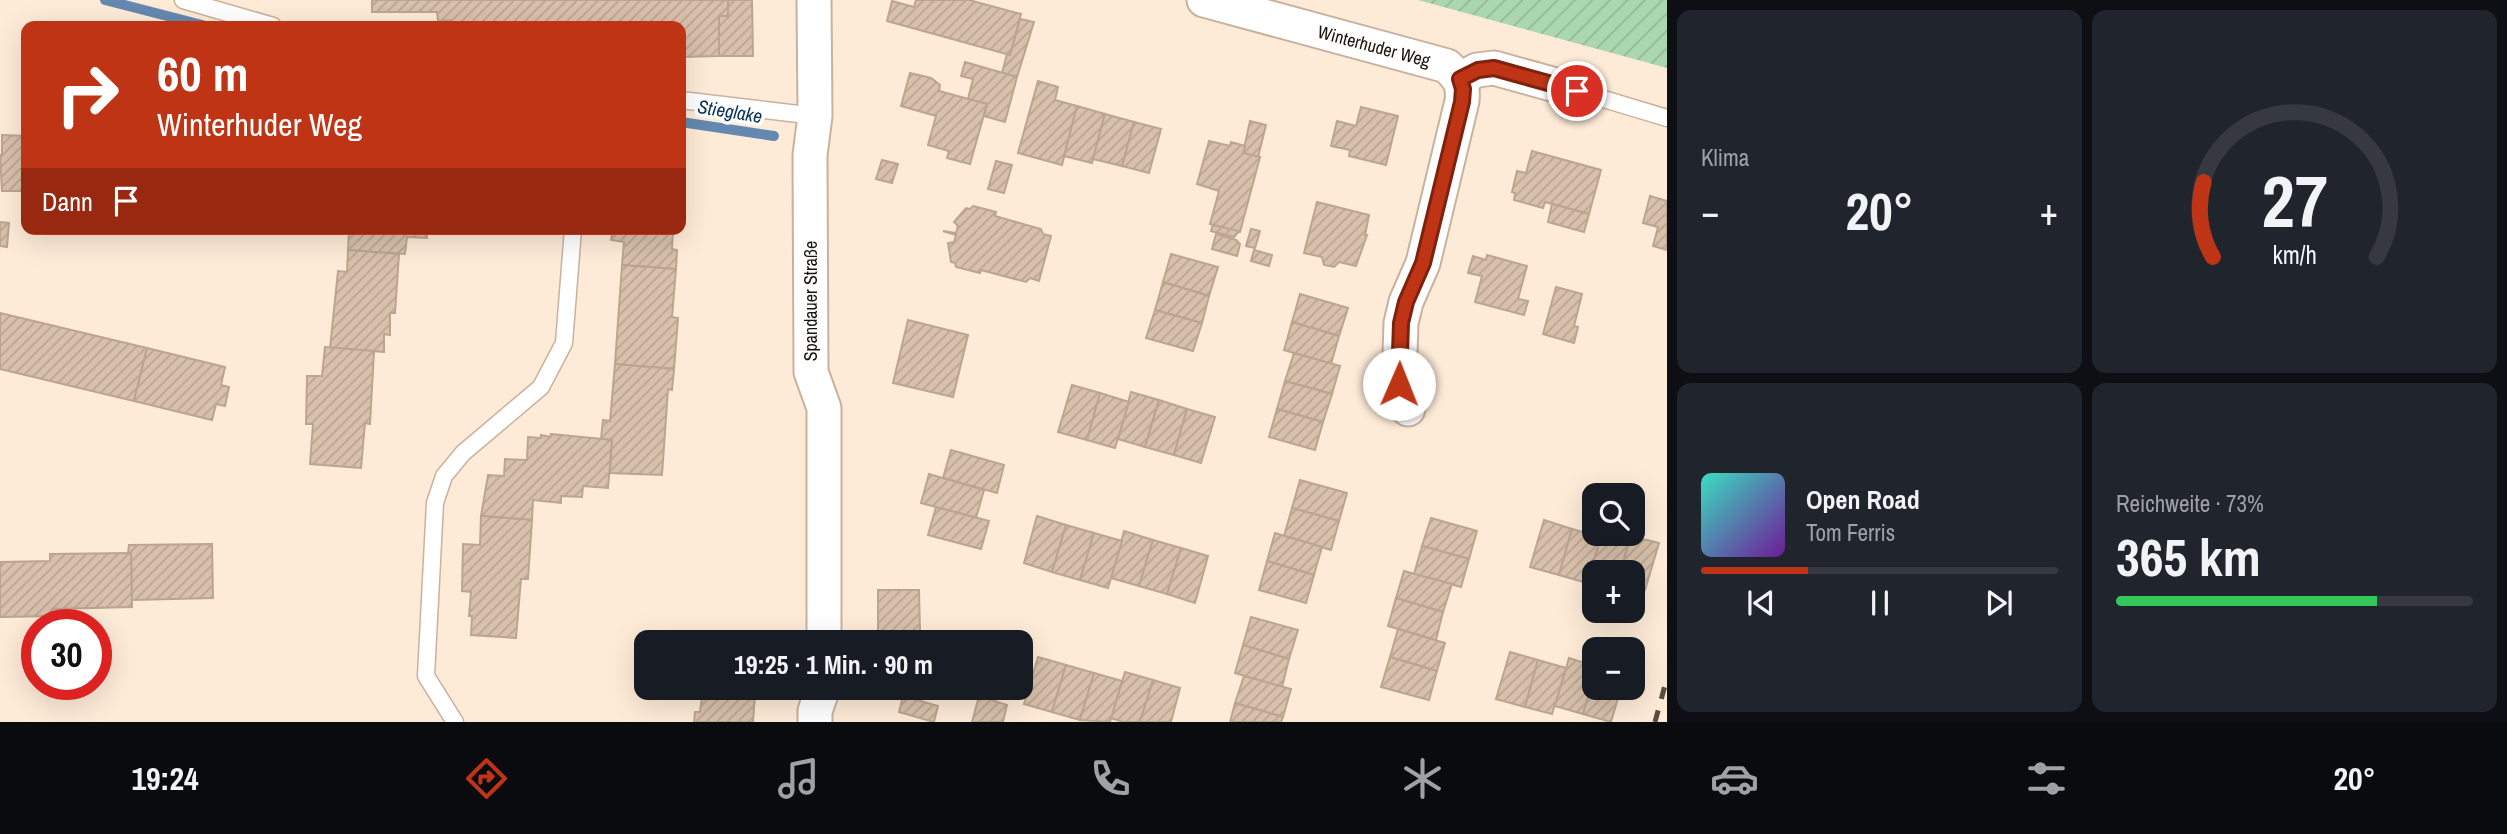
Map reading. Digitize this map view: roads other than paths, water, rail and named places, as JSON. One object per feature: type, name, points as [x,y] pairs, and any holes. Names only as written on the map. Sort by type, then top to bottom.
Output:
[{"type":"street","name":"Spandauer Straße","points":[[814,0],[815,116],[810,155],[811,372],[824,408],[824,630]]},
{"type":"street","name":"Winterhuder Weg","points":[[1204,0],[1447,66],[1460,79]]},
{"type":"street","points":[[1409,409],[1399,384],[1401,323],[1406,302],[1423,263],[1462,102],[1463,89],[1460,79],[1478,70],[1494,68],[1577,91]]},
{"type":"street","points":[[815,722],[819,700]]},
{"type":"lane","points":[[183,0],[256,21]]},
{"type":"lane","points":[[1577,91],[1667,118]]},
{"type":"lane","points":[[686,101],[815,116]]},
{"type":"lane","points":[[455,722],[426,676],[435,503],[444,476],[456,460],[541,387],[564,343],[573,235]]},
{"type":"waterway","name":"Stieglake","points":[[105,0],[187,21]]},
{"type":"waterway","name":"Stieglake","points":[[686,123],[774,136]]},
{"type":"railway","points":[[1655,722],[1667,678]]}]
